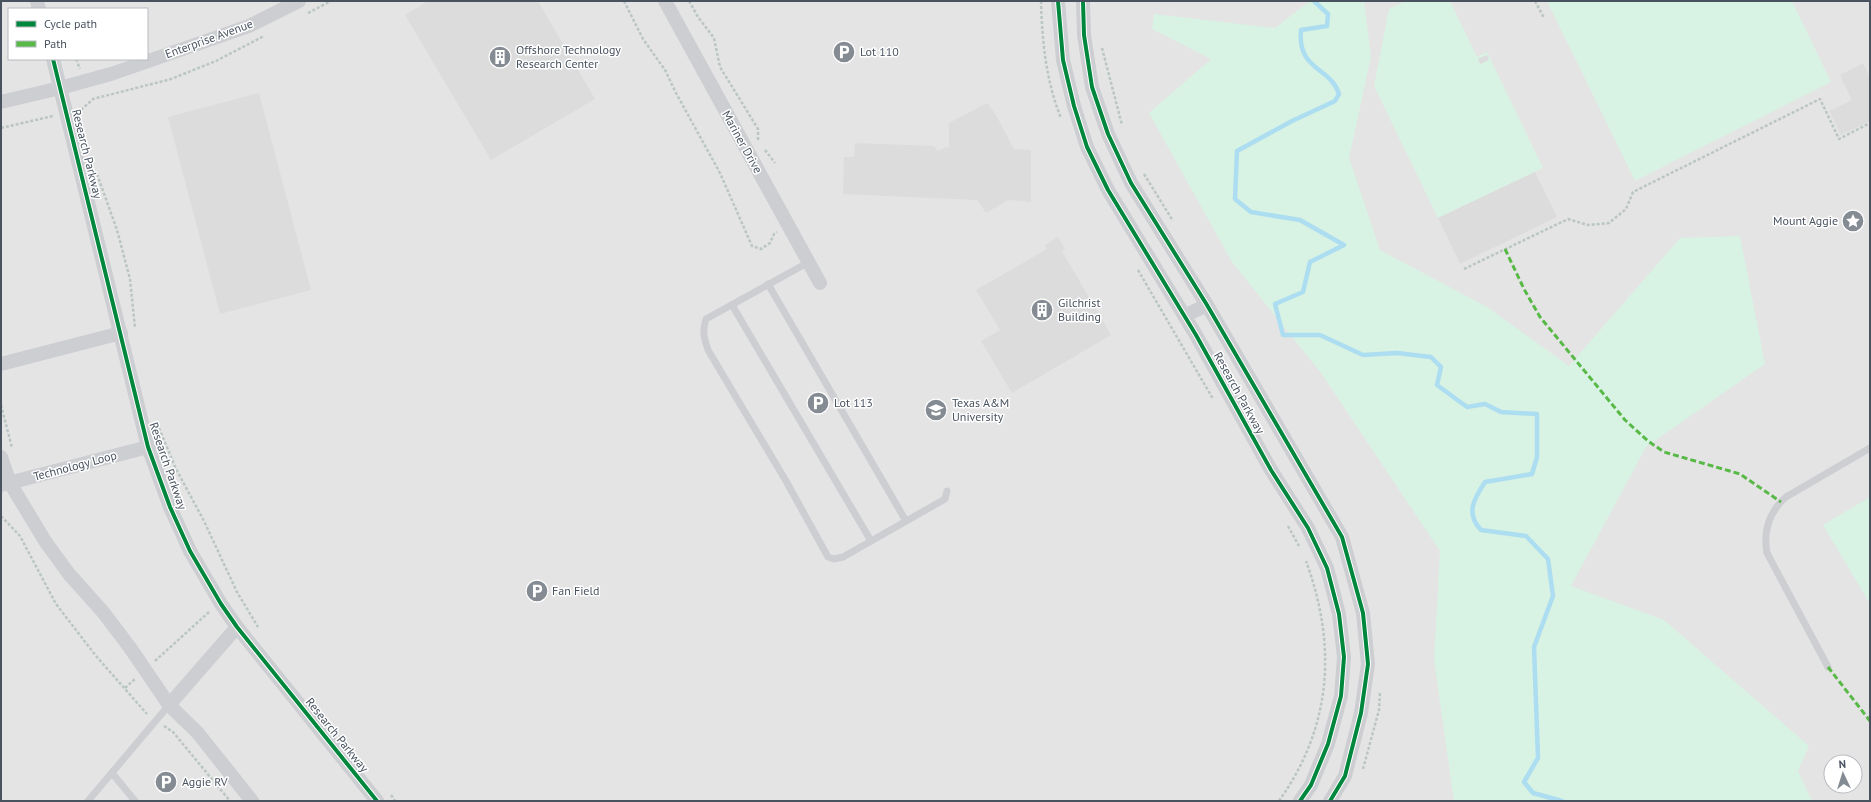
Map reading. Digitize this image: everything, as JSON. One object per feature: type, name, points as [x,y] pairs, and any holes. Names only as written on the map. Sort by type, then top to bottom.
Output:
[{"type":"street","name":"Enterprise Avenue","points":[[1,102],[111,74],[250,26],[299,1]]},
{"type":"street","name":"Mariner Drive","points":[[665,1],[820,283]]},
{"type":"street","name":"Research Parkway","points":[[1058,1],[1062,60],[1087,147],[1108,190],[1196,335],[1271,470],[1308,528],[1327,568],[1339,614],[1344,657],[1341,696],[1328,744],[1311,785],[1300,801]]},
{"type":"street","name":"Research Parkway","points":[[1083,1],[1084,35],[1092,87],[1108,134],[1131,183],[1206,304],[1342,537],[1363,613],[1368,664],[1361,713],[1345,776],[1330,801]]},
{"type":"street","name":"Research Parkway","points":[[53,60],[148,447],[170,507],[190,551],[237,627],[381,796]]},
{"type":"street","points":[[1070,92],[1092,87]]},
{"type":"street","points":[[1184,316],[1206,304]]},
{"type":"street","points":[[1,364],[121,333]]},
{"type":"street","name":"Technology Loop","points":[[5,484],[148,447]]},
{"type":"street","points":[[7,455],[5,484],[45,542],[69,574],[102,612],[169,705],[197,732],[252,801]]},
{"type":"street","points":[[169,705],[237,627]]},
{"type":"lane","points":[[809,262],[706,319],[703,327],[703,335],[708,350],[782,474],[828,557],[834,559],[843,557],[944,499],[947,492]]},
{"type":"lane","points":[[768,284],[906,521]]},
{"type":"lane","points":[[732,305],[871,541]]},
{"type":"lane","points":[[1828,667],[1767,553],[1765,543],[1767,526],[1777,505],[1786,498],[1870,448]]},
{"type":"lane","points":[[88,801],[169,705]]},
{"type":"lane","points":[[112,773],[135,801]]},
{"type":"path","points":[[305,15],[331,1]]},
{"type":"path","points":[[624,1],[643,39],[666,70],[676,92],[720,173],[752,246],[761,249],[770,243],[774,234],[789,226]]},
{"type":"path","points":[[689,1],[698,18],[714,38],[720,67],[758,129],[758,141]]},
{"type":"path","points":[[1041,1],[1043,44],[1053,98],[1063,122]]},
{"type":"path","points":[[1535,1],[1544,18]]},
{"type":"path","points":[[1,128],[81,110],[93,99],[171,79],[216,62],[265,36]]},
{"type":"path","points":[[1464,269],[1568,219],[1588,225],[1609,223],[1626,209],[1633,192],[1820,99],[1839,139],[1870,123]]},
{"type":"path","points":[[81,110],[83,118]]},
{"type":"path","points":[[762,147],[775,163]]},
{"type":"path","points":[[96,171],[118,230],[130,279],[135,330]]},
{"type":"path","points":[[1135,265],[1214,400]]},
{"type":"path","points":[[1,405],[7,455]]},
{"type":"path","points":[[157,424],[165,439],[176,469],[204,521],[237,592],[261,633]]},
{"type":"path","points":[[1,516],[20,536],[56,604],[151,719],[173,732],[230,801]]},
{"type":"path","points":[[1285,521],[1302,551]]},
{"type":"path","points":[[1279,801],[1289,787],[1304,760],[1315,732],[1324,694],[1326,657],[1324,632],[1313,579],[1304,556]]},
{"type":"path","points":[[125,688],[199,620],[237,592]]},
{"type":"path","points":[[381,796],[395,801]]},
{"type":"shaded area","name":"Texas A&M University","points":[[1,1],[1870,1],[1870,801],[1,801]]},
{"type":"green space","points":[[1310,1],[1364,1],[1371,57],[1349,158],[1380,250],[1487,307],[1569,366],[1680,238],[1740,236],[1765,364],[1646,447],[1571,586],[1664,620],[1809,746],[1798,771],[1812,801],[1454,801],[1434,660],[1440,551],[1321,373],[1232,262],[1149,113],[1211,59],[1152,29],[1154,14],[1275,28]]},
{"type":"green space","points":[[1406,1],[1450,1],[1477,57],[1487,52],[1543,168],[1438,218],[1374,86],[1389,9]]},
{"type":"green space","points":[[1547,1],[1792,1],[1831,82],[1635,181]]},
{"type":"green space","points":[[1870,497],[1870,604],[1823,525]]},
{"type":"building","name":"Offshore Technology Research Center","points":[[428,1],[538,1],[595,99],[491,160],[405,15]]},
{"type":"building","points":[[1487,55],[1489,60],[1480,64],[1478,59]]},
{"type":"building","points":[[1863,63],[1870,77],[1870,121],[1841,135],[1829,111],[1852,100],[1840,75]]},
{"type":"building","points":[[259,93],[311,290],[220,314],[168,117]]},
{"type":"building","points":[[987,103],[996,115],[1014,149],[1031,150],[1031,202],[1008,200],[986,213],[977,200],[843,194],[844,157],[854,157],[855,143],[934,146],[938,151],[946,147],[949,148],[949,123]]},
{"type":"building","points":[[1535,172],[1557,217],[1460,264],[1438,218]]},
{"type":"building","name":"Gilchrist Building","points":[[1058,237],[1065,249],[1062,251],[1111,335],[1012,393],[981,341],[1000,330],[976,290],[1047,249],[1045,245]]},
{"type":"waterway","points":[[1314,1],[1328,14],[1327,26],[1301,30],[1301,43],[1304,54],[1309,61],[1329,78],[1335,85],[1339,94],[1335,101],[1292,121],[1237,151],[1235,199],[1251,212],[1300,220],[1344,245],[1310,262],[1303,292],[1275,304],[1283,335],[1320,335],[1363,355],[1397,353],[1431,357],[1441,367],[1437,385],[1467,407],[1485,404],[1501,412],[1537,414],[1537,457],[1532,474],[1485,482],[1477,494],[1472,512],[1473,518],[1481,530],[1526,536],[1548,559],[1553,596],[1534,647],[1538,758],[1524,782],[1533,793],[1562,801]]},
{"type":"marked path","points":[[1505,249],[1524,289],[1540,317],[1625,420],[1648,441],[1664,452],[1740,474],[1781,502]]},
{"type":"marked path","points":[[1828,667],[1870,721]]},
{"type":"cycle path","points":[[1058,1],[1063,60],[1074,106],[1087,147],[1108,190],[1196,335],[1271,470],[1308,528],[1327,568],[1339,614],[1344,657],[1341,696],[1328,744],[1311,785],[1300,801]]},
{"type":"cycle path","points":[[1083,1],[1084,35],[1092,87],[1108,134],[1131,183],[1207,305],[1342,537],[1363,613],[1368,664],[1361,713],[1345,776],[1330,801]]},
{"type":"cycle path","points":[[53,60],[148,447],[170,507],[190,551],[221,604],[237,627],[377,801]]},
{"type":"place","name":"Lot 110","points":[[844,52]]},
{"type":"place","name":"Offshore Technology Research Center","points":[[500,57]]},
{"type":"place","name":"Mount Aggie","points":[[1853,221]]},
{"type":"place","name":"Gilchrist Building","points":[[1042,310]]},
{"type":"place","name":"Lot 113","points":[[818,403]]},
{"type":"place","name":"Texas A&M University","points":[[936,410]]},
{"type":"place","name":"Fan Field","points":[[537,591]]},
{"type":"place","name":"Aggie RV","points":[[166,782]]}]
